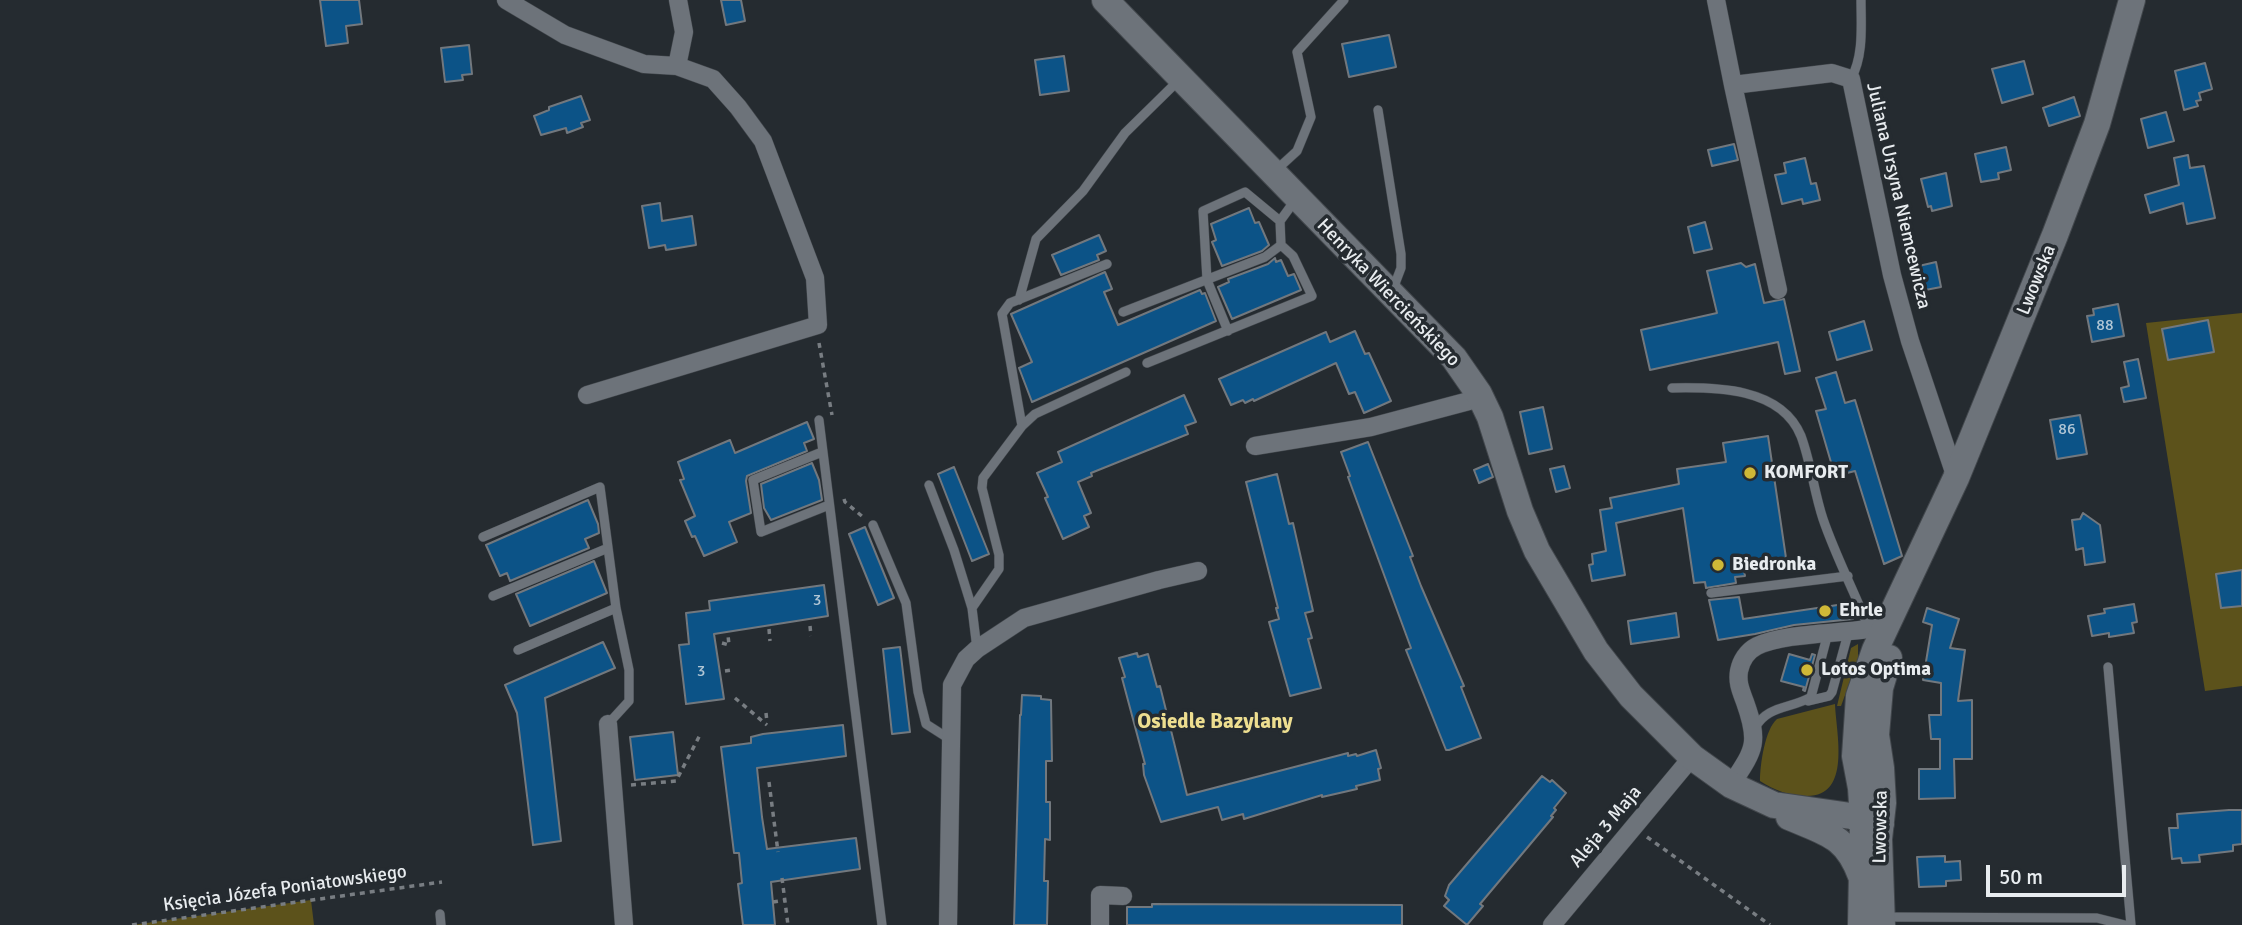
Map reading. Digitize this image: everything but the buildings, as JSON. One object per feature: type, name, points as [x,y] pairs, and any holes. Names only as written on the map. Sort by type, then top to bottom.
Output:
[{"type":"street","points":[[506,0],[565,35],[644,64],[677,66],[713,79],[763,141],[815,278],[818,325],[587,395]]},
{"type":"street","points":[[677,66],[684,32],[678,0]]},
{"type":"street","name":"Henryka Wiercieńskiego","points":[[1105,0],[1454,358],[1479,394],[1490,417],[1520,511],[1537,551],[1613,674],[1644,710],[1692,757],[1731,785],[1841,842],[1848,849],[1862,879]]},
{"type":"street","points":[[1716,0],[1778,290]]},
{"type":"street","name":"Lwowska","points":[[1801,809],[1825,805],[1837,798],[1850,780],[1855,756],[1859,696],[1873,637],[1892,616],[1956,478],[2055,235],[2092,136],[2132,0]]},
{"type":"street","name":"Juliana Ursyna Niemcewicza","points":[[1733,85],[1832,73],[1851,79],[1892,275],[1910,341],[1956,478]]},
{"type":"street","points":[[1255,446],[1371,427],[1469,401],[1479,394]]},
{"type":"street","name":"Lwowska","points":[[1871,921],[1862,879],[1881,768],[1876,735],[1880,688],[1922,552]]},
{"type":"street","points":[[948,925],[952,685],[966,659],[1024,618],[1198,571]]},
{"type":"street","points":[[1731,785],[1750,756],[1754,744],[1754,730],[1737,682],[1744,657],[1755,647],[1771,642],[1828,633],[1849,630],[1873,637]]},
{"type":"street","name":"Lwowska","points":[[1873,637],[1880,688]]},
{"type":"street","points":[[608,724],[624,925]]},
{"type":"street","name":"Lwowska","points":[[1855,756],[1872,830],[1871,921]]},
{"type":"street","name":"Aleja 3 Maja","points":[[1552,925],[1692,757]]},
{"type":"street","name":"Henryka Wiercieńskiego","points":[[1774,805],[1801,809],[1872,830]]},
{"type":"street","name":"Henryka Wiercieńskiego","points":[[1823,832],[1872,830]]},
{"type":"street","points":[[1100,925],[1100,895],[1124,896]]},
{"type":"lane","points":[[1273,173],[1297,151],[1311,117],[1297,52],[1344,0]]},
{"type":"lane","points":[[1851,79],[1858,67],[1861,0]]},
{"type":"lane","points":[[1019,300],[1036,239],[1083,191],[1125,133],[1180,79]]},
{"type":"lane","points":[[1378,110],[1401,254],[1398,280],[1391,294]]},
{"type":"lane","points":[[1228,331],[1207,280],[1203,211],[1245,192],[1280,221]]},
{"type":"lane","points":[[1147,363],[1312,296],[1293,256],[1281,245],[1280,221],[1297,198]]},
{"type":"lane","points":[[1124,312],[1265,257],[1281,245]]},
{"type":"lane","points":[[1022,426],[1002,314],[1010,303],[1107,264]]},
{"type":"lane","points":[[972,608],[999,569],[999,555],[982,488],[983,478],[1022,426],[1035,414],[1126,372]]},
{"type":"lane","points":[[1672,388],[1706,388],[1751,394],[1787,415],[1801,437],[1825,524],[1873,637]]},
{"type":"lane","points":[[818,420],[882,925]]},
{"type":"lane","points":[[822,452],[753,480],[761,532],[829,505]]},
{"type":"lane","points":[[929,485],[954,550],[972,608],[977,649]]},
{"type":"lane","points":[[483,537],[600,487],[616,608],[629,670],[629,701],[608,724]]},
{"type":"lane","points":[[873,525],[906,603],[918,692],[926,724],[951,740]]},
{"type":"lane","points":[[494,596],[608,548]]},
{"type":"lane","points":[[1711,593],[1848,576]]},
{"type":"lane","points":[[518,650],[616,608]]},
{"type":"lane","points":[[1754,730],[1762,716],[1777,709],[1823,698],[1832,692],[1849,630]]},
{"type":"lane","points":[[1803,702],[1811,697],[1828,633]]},
{"type":"lane","points":[[2108,667],[2131,925]]},
{"type":"lane","points":[[440,914],[441,925]]},
{"type":"lane","points":[[1871,921],[2097,918],[2125,925]]},
{"type":"path","points":[[810,626],[811,636]]},
{"type":"path","points":[[769,629],[770,641]]},
{"type":"path","points":[[722,643],[729,645],[729,635]]},
{"type":"path","points":[[725,671],[732,670]]},
{"type":"path","points":[[735,698],[767,724],[766,713]]},
{"type":"path","points":[[613,787],[676,780],[701,733]]},
{"type":"path","points":[[769,782],[778,852]]},
{"type":"path","points":[[1614,808],[1634,826],[1770,925]]},
{"type":"path","points":[[782,878],[788,925]]},
{"type":"path","name":"Księcia Józefa Poniatowskiego","points":[[132,925],[442,882]]},
{"type":"path","points":[[773,902],[785,900]]},
{"type":"shaded area","points":[[2242,313],[2242,686],[2205,691],[2146,323]]},
{"type":"shaded area","points":[[1858,644],[1858,660],[1841,706],[1837,706],[1851,648]]},
{"type":"shaded area","points":[[1835,704],[1838,761],[1836,775],[1830,786],[1821,793],[1801,796],[1782,792],[1760,781],[1766,739],[1777,719]]},
{"type":"shaded area","points":[[311,900],[314,925],[132,925]]},
{"type":"place","name":"KOMFORT","points":[[1750,473]]},
{"type":"place","name":"Biedronka","points":[[1718,565]]},
{"type":"place","name":"Ehrle","points":[[1825,611]]},
{"type":"place","name":"Lotos Optima","points":[[1807,670]]},
{"type":"district","name":"Osiedle Bazylany","points":[[1215,722]]}]
